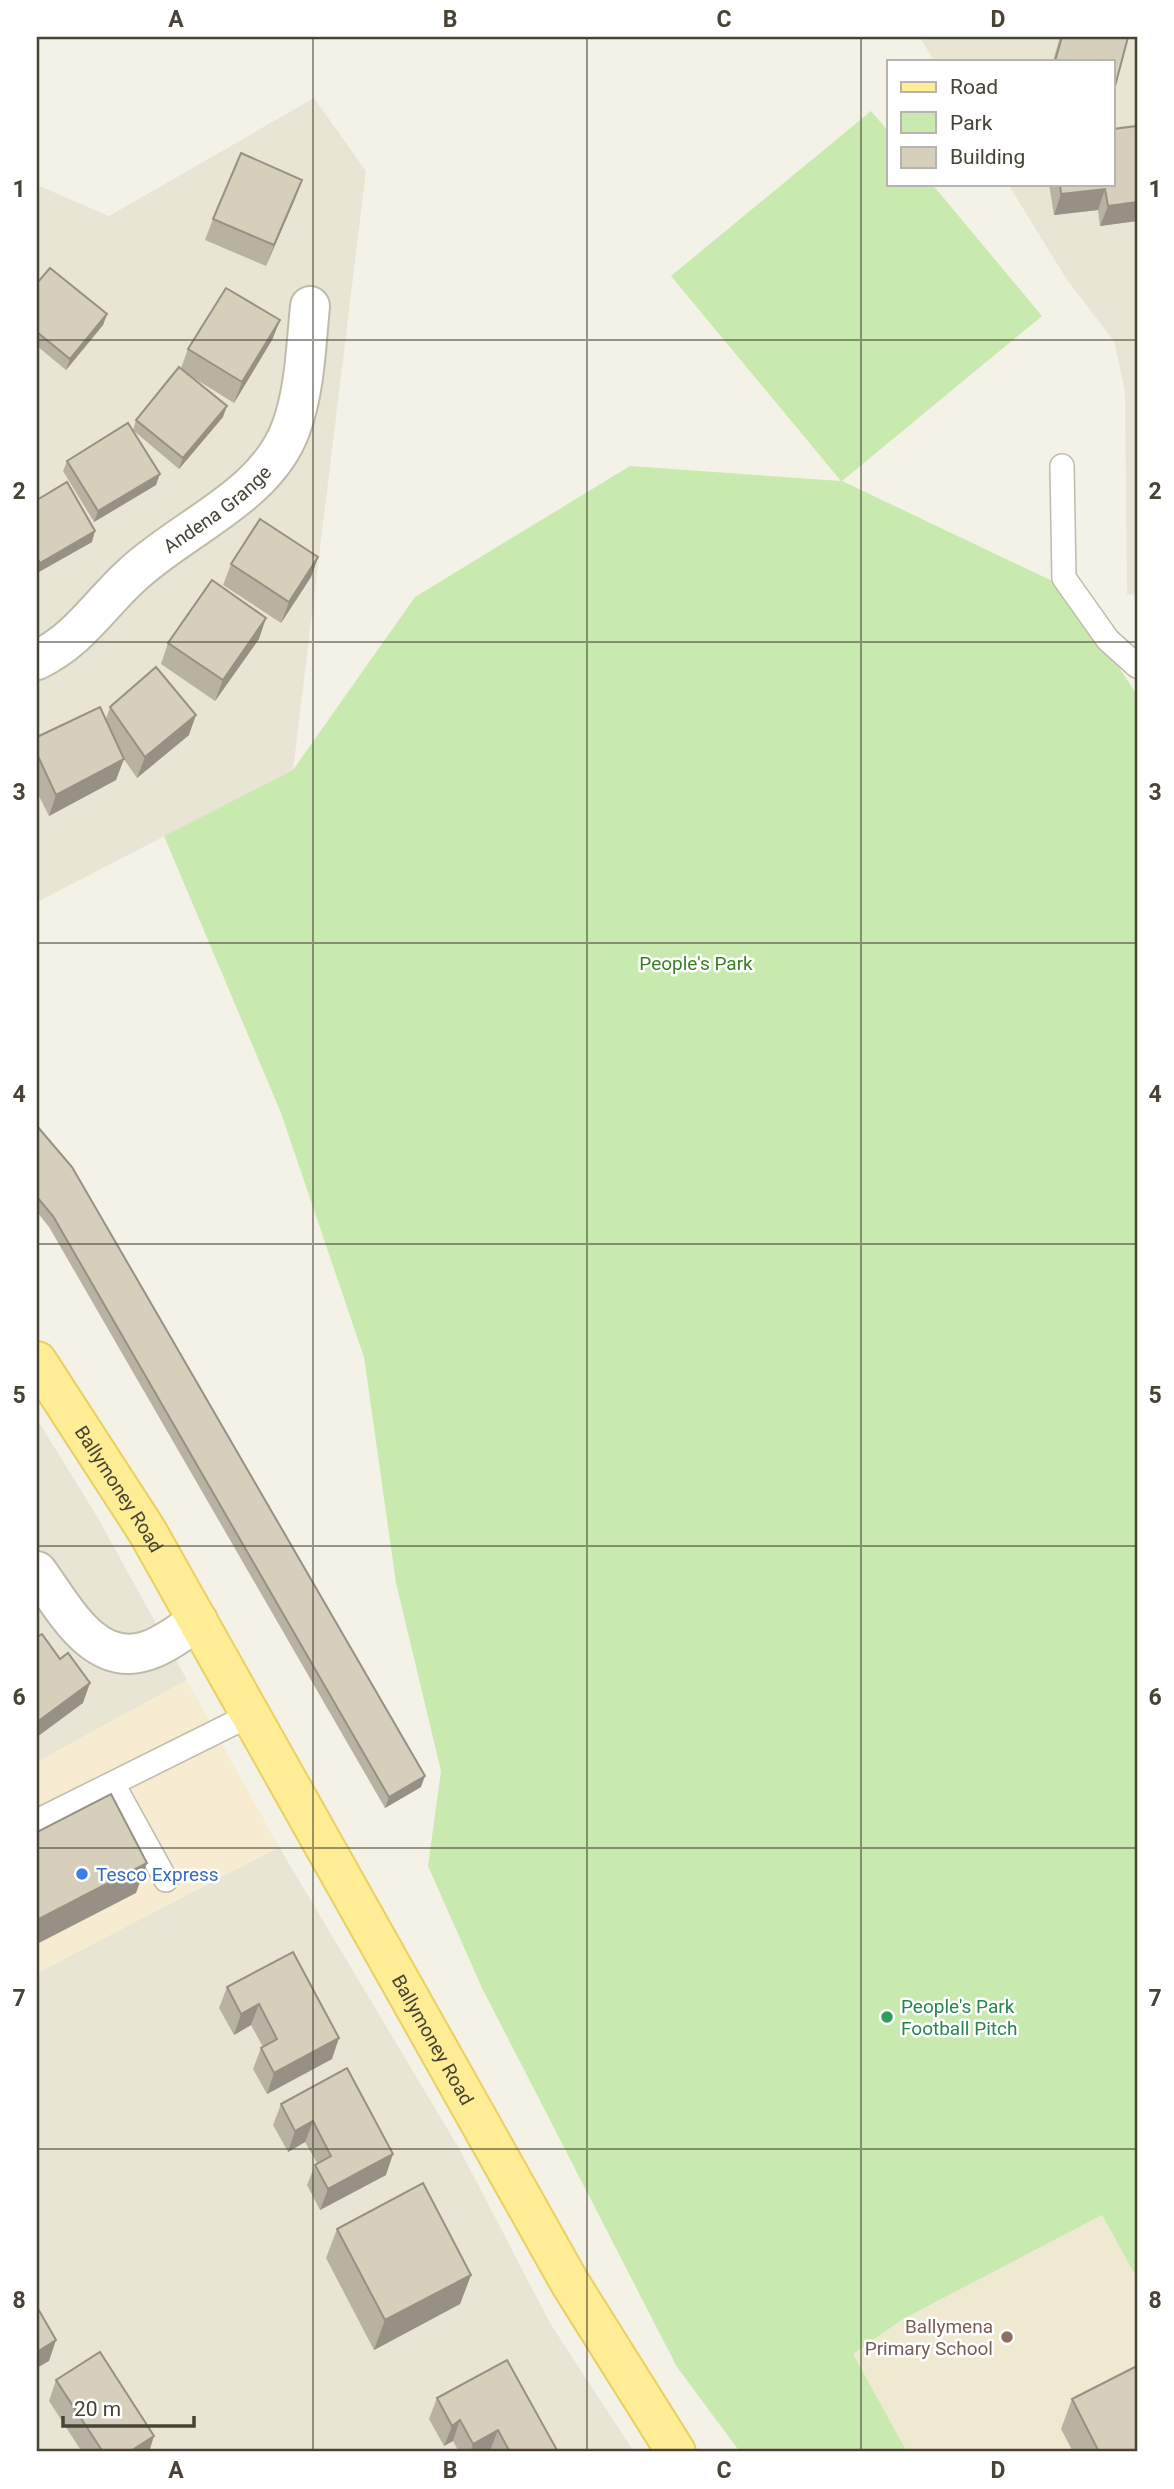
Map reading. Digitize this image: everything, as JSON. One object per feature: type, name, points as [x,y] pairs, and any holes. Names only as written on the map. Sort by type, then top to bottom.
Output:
[{"type":"main road","name":"Ballymoney Road","points":[[37,1361],[147,1531],[570,2283],[676,2452]]},
{"type":"street","name":"Andena Grange","points":[[37,660],[64,645],[133,574],[252,484],[272,463],[285,441],[296,409],[310,306]]},
{"type":"street","points":[[37,1571],[77,1626],[105,1650],[129,1654],[148,1651],[198,1622]]},
{"type":"lane","points":[[1062,466],[1064,578],[1108,640],[1137,666]]},
{"type":"lane","points":[[37,1821],[250,1715]]},
{"type":"lane","points":[[113,1784],[166,1880]]},
{"type":"shaded area","points":[[920,37],[1137,37],[1137,595],[1127,594],[1125,392],[1114,341],[1067,280],[1009,186],[1114,186],[1114,60],[933,60]]},
{"type":"shaded area","points":[[314,98],[366,171],[293,770],[37,902],[37,185],[109,216]]},
{"type":"shaded area","points":[[37,1419],[98,1518],[187,1680],[37,1762]]},
{"type":"shaded area","points":[[187,1680],[279,1847],[37,1973],[37,1762]]},
{"type":"shaded area","points":[[279,1847],[460,2150],[550,2323],[634,2452],[37,2452],[37,1973]]},
{"type":"shaded area","name":"Ballymena Primary School","points":[[1102,2215],[1137,2278],[1137,2452],[907,2452],[852,2354],[903,2319]]},
{"type":"green space","name":"People's Park","points":[[871,111],[887,130],[887,186],[934,186],[1042,316],[842,481],[1067,588],[1137,695],[1137,2278],[1102,2215],[903,2319],[853,2354],[907,2452],[740,2452],[677,2367],[482,1988],[428,1866],[441,1771],[396,1583],[364,1357],[281,1113],[164,836],[293,770],[415,597],[630,466],[841,481],[671,276]]},
{"type":"building","points":[[1062,37],[1128,37],[1114,90],[1114,60],[1055,60]]},
{"type":"building","points":[[1137,126],[1137,202],[1108,206],[1105,189],[1061,194],[1060,186],[1114,186],[1114,129]]},
{"type":"building","points":[[241,153],[302,180],[274,245],[213,219]]},
{"type":"building","points":[[50,268],[107,314],[70,359],[37,332],[37,283]]},
{"type":"building","points":[[226,288],[280,320],[242,382],[188,349]]},
{"type":"building","points":[[179,367],[227,406],[183,458],[136,420]]},
{"type":"building","points":[[128,423],[160,474],[98,511],[67,461]]},
{"type":"building","points":[[67,482],[95,531],[40,563],[37,558],[37,500]]},
{"type":"building","points":[[260,519],[318,557],[289,602],[231,564]]},
{"type":"building","points":[[212,580],[266,618],[223,680],[168,643]]},
{"type":"building","points":[[156,667],[196,715],[145,757],[110,707]]},
{"type":"building","points":[[100,707],[124,759],[56,795],[37,754],[37,737]]},
{"type":"building","points":[[37,1126],[72,1167],[425,1776],[389,1797],[53,1216],[37,1197]]},
{"type":"building","points":[[42,1634],[60,1659],[68,1653],[90,1683],[37,1722],[37,1637]]},
{"type":"building","name":"Tesco Express","points":[[111,1794],[147,1863],[37,1920],[37,1832]]},
{"type":"building","points":[[293,1952],[339,2038],[274,2073],[261,2048],[277,2039],[259,2004],[241,2014],[227,1987]]},
{"type":"building","points":[[347,2068],[393,2154],[328,2189],[315,2165],[331,2156],[313,2121],[295,2131],[281,2104]]},
{"type":"building","points":[[423,2183],[471,2275],[385,2320],[337,2229]]},
{"type":"building","points":[[37,2307],[56,2340],[37,2352]]},
{"type":"building","points":[[100,2352],[154,2436],[129,2452],[103,2452],[56,2380]]},
{"type":"building","points":[[507,2360],[558,2452],[510,2452],[498,2430],[473,2444],[460,2420],[452,2426],[437,2398]]},
{"type":"building","points":[[1137,2366],[1137,2452],[1099,2452],[1072,2399]]},
{"type":"place","name":"Tesco Express","points":[[82,1874]]},
{"type":"place","name":"People's Park Football Pitch","points":[[887,2017]]},
{"type":"place","name":"Ballymena Primary School","points":[[1007,2337]]}]
